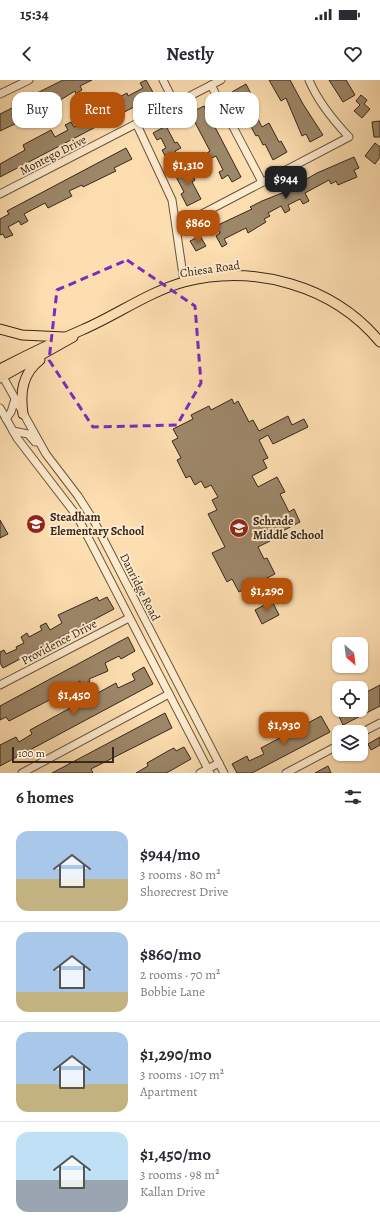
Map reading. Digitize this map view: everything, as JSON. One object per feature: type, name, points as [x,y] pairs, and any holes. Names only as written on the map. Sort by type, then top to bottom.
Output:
[{"type":"main road","name":"Chiesa Road","points":[[1,374],[64,337],[82,330],[134,303],[184,282],[238,275],[257,276],[291,284],[313,292],[334,303],[365,325],[380,342]]},
{"type":"main road","points":[[0,329],[22,335],[64,337]]},
{"type":"main road","name":"Chiesa Road","points":[[1,374],[54,349],[82,330]]},
{"type":"main road","points":[[23,414],[21,396],[26,378],[35,364],[54,349]]},
{"type":"street","points":[[0,94],[29,80]]},
{"type":"street","points":[[163,80],[169,92]]},
{"type":"street","name":"Montego Drive","points":[[197,92],[221,80]]},
{"type":"street","points":[[177,227],[350,137],[337,125],[324,107],[309,80]]},
{"type":"street","points":[[211,85],[262,182]]},
{"type":"street","name":"Montego Drive","points":[[0,194],[133,127]]},
{"type":"street","points":[[138,128],[172,200],[184,282]]},
{"type":"street","name":"Danridge Road","points":[[1,374],[46,454],[78,496],[94,521],[224,773]]},
{"type":"street","points":[[6,418],[14,405],[15,399]]},
{"type":"street","name":"Danridge Road","points":[[0,408],[13,431],[77,516],[209,771]]},
{"type":"street","points":[[13,431],[28,434],[46,454]]},
{"type":"street","name":"Providence Drive","points":[[0,685],[129,618]]},
{"type":"street","points":[[22,773],[169,694]]},
{"type":"street","points":[[368,729],[380,723]]},
{"type":"street","points":[[290,772],[332,749]]},
{"type":"street","points":[[200,773],[209,771],[219,763]]},
{"type":"highlighted area","points":[[127,260],[195,306],[201,383],[177,425],[93,427],[49,360],[57,290]]},
{"type":"building","points":[[63,80],[92,80],[80,86],[82,90],[79,92],[70,92],[70,94],[62,99],[62,92],[39,92]]},
{"type":"building","points":[[146,80],[153,92],[136,92],[143,88],[140,83]]},
{"type":"building","points":[[269,80],[290,80],[303,104],[323,135],[310,142],[306,134],[302,136],[286,98],[281,101]]},
{"type":"building","points":[[329,80],[346,80],[355,95],[343,102]]},
{"type":"building","points":[[246,84],[250,92],[232,92]]},
{"type":"building","points":[[127,93],[128,96],[133,93],[133,107],[125,112],[125,94]]},
{"type":"building","points":[[361,95],[367,100],[364,104],[370,109],[362,118],[354,111],[360,105],[356,101]]},
{"type":"building","points":[[204,106],[205,128],[215,128],[241,177],[232,182],[228,175],[222,179],[219,172],[223,170],[216,156],[210,159],[207,153],[210,151],[197,126],[197,110]]},
{"type":"building","points":[[12,108],[12,125],[0,131],[0,114]]},
{"type":"building","points":[[259,121],[262,127],[269,123],[279,142],[281,141],[287,152],[273,160],[265,144],[263,145],[258,135],[256,136],[252,128],[259,128]]},
{"type":"building","points":[[380,121],[380,137],[374,137],[372,122]]},
{"type":"building","points":[[70,122],[70,128],[94,128],[0,177],[0,164],[25,150],[23,145],[51,130],[55,137],[68,130],[65,125]]},
{"type":"building","points":[[162,128],[167,128],[175,143],[177,142],[181,148],[175,151],[178,158],[169,163],[162,150],[166,148],[161,138],[157,140],[153,133]]},
{"type":"building","points":[[375,143],[380,147],[380,157],[375,164],[365,156]]},
{"type":"building","points":[[126,148],[132,159],[114,168],[116,171],[83,187],[82,185],[69,191],[72,196],[48,208],[45,203],[24,214],[28,221],[21,225],[19,221],[8,227],[13,235],[5,238],[3,234],[0,235],[0,219],[9,214],[7,211]]},
{"type":"building","points":[[354,157],[359,168],[354,170],[357,177],[338,185],[336,181],[331,184],[329,180],[305,193],[309,201],[303,204],[300,199],[288,205],[290,210],[285,213],[281,206],[268,213],[270,216],[264,219],[266,222],[248,233],[246,228],[224,239],[227,244],[222,247],[216,236],[220,233],[216,226],[252,209],[250,207],[282,193],[317,173]]},
{"type":"building","points":[[188,166],[195,180],[192,182],[201,199],[187,206],[181,194],[184,192],[174,173]]},
{"type":"building","points":[[200,236],[206,246],[196,251],[190,241]]},
{"type":"building","points":[[232,399],[234,404],[238,401],[249,422],[253,420],[259,431],[288,416],[292,425],[304,419],[308,427],[273,444],[268,435],[259,440],[268,458],[263,460],[267,468],[252,476],[258,487],[277,477],[285,492],[280,494],[289,512],[294,509],[300,522],[269,538],[270,541],[258,547],[264,559],[267,558],[275,574],[239,592],[232,579],[227,582],[212,553],[225,547],[208,514],[217,510],[212,500],[218,497],[211,485],[205,488],[201,481],[195,485],[190,476],[186,478],[177,460],[181,458],[172,441],[178,438],[173,429],[193,419],[191,415],[209,406],[211,410]]},
{"type":"building","points":[[0,520],[8,534],[0,538]]},
{"type":"building","points":[[97,597],[99,601],[107,597],[114,609],[3,668],[0,663],[0,652],[4,650],[6,654],[17,649],[16,647],[24,643],[21,637],[27,633],[29,637],[42,630],[40,626],[46,623],[50,630],[62,623],[58,615]]},
{"type":"building","points":[[272,601],[279,615],[262,624],[255,610]]},
{"type":"building","points":[[128,637],[135,651],[121,659],[119,656],[105,663],[108,671],[89,679],[90,681],[82,685],[80,681],[67,689],[68,692],[62,695],[61,694],[9,721],[6,717],[0,720],[0,706]]},
{"type":"building","points":[[144,667],[153,684],[0,766],[0,745],[16,737],[19,742],[32,734],[30,730],[116,683],[118,688],[135,680],[132,674]]},
{"type":"building","points":[[380,685],[380,706],[368,712],[368,691]]},
{"type":"building","points":[[165,713],[172,728],[91,769],[93,773],[52,773]]},
{"type":"building","points":[[321,716],[330,732],[252,773],[237,773],[232,764],[247,756],[249,761],[264,754],[261,748]]},
{"type":"building","points":[[339,717],[359,717],[343,725]]},
{"type":"building","points":[[380,737],[380,745],[371,750],[368,744]]},
{"type":"building","points":[[184,747],[191,759],[170,771],[166,773],[136,773],[148,766],[147,763],[168,751],[174,748],[176,751]]},
{"type":"building","points":[[328,766],[331,773],[315,773]]},
{"type":"place","name":"Steadham Elementary School","points":[[36,524]]},
{"type":"place","name":"Schrade Middle School","points":[[239,528]]}]
